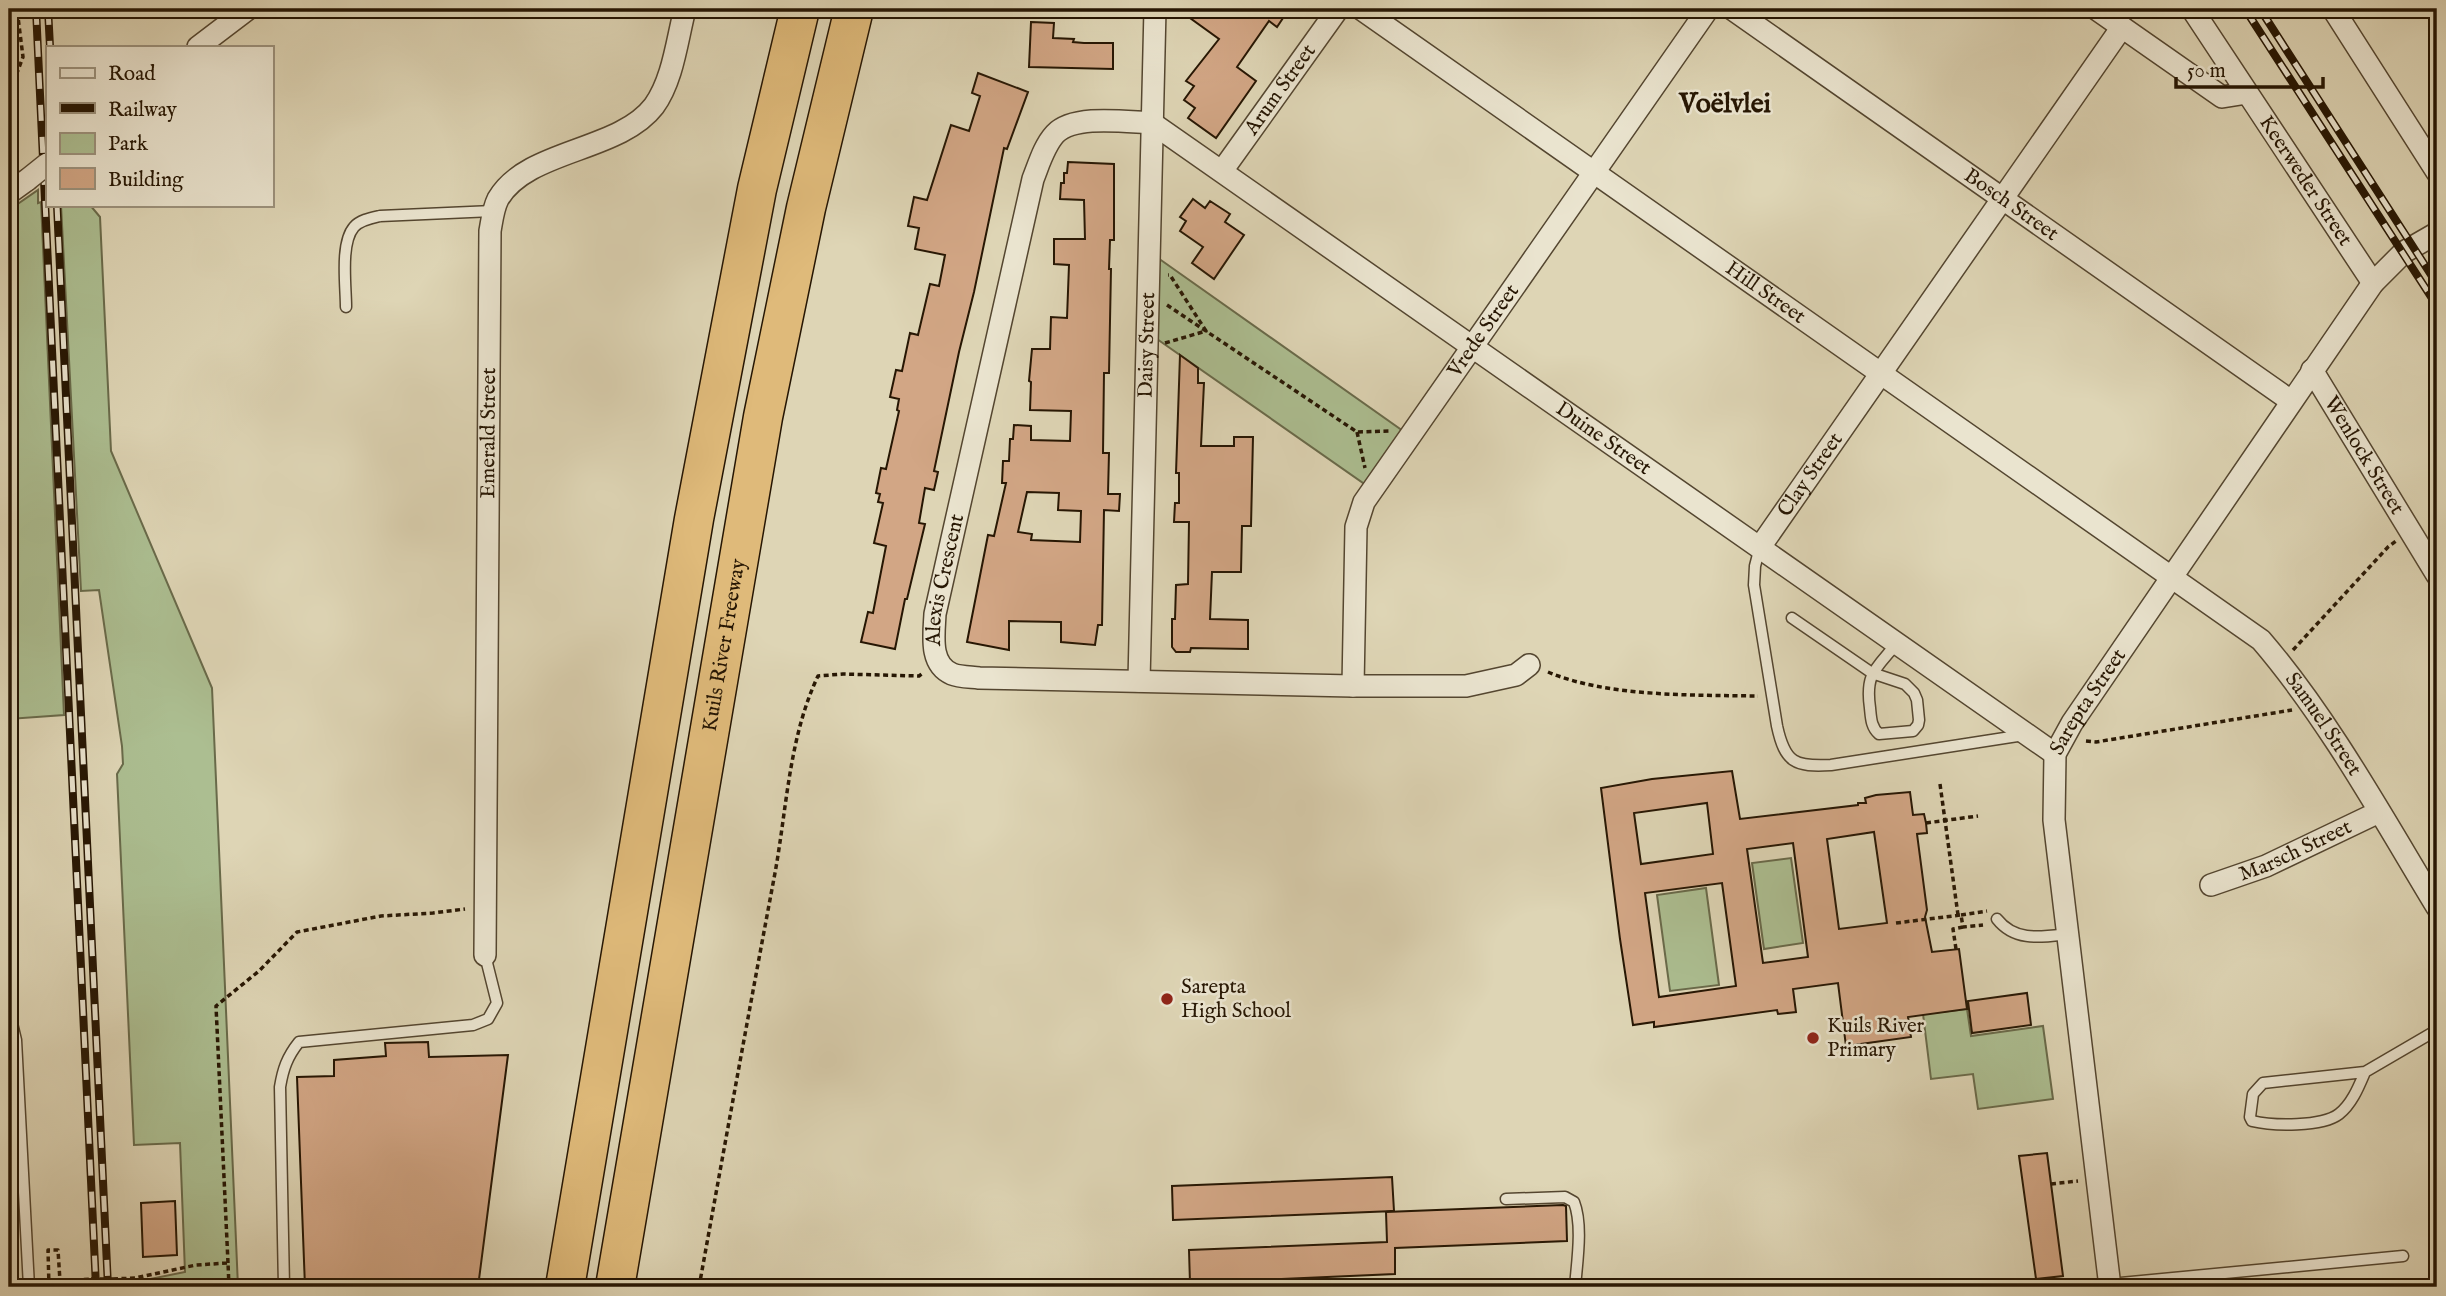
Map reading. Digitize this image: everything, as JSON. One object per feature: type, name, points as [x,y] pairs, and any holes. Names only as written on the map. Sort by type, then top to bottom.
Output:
[{"type":"highway","points":[[565,1287],[694,519],[757,189],[800,9]]},
{"type":"highway","name":"Kuils River Freeway","points":[[615,1287],[763,417],[806,208],[854,9]]},
{"type":"street","points":[[199,46],[248,9]]},
{"type":"street","points":[[493,211],[499,198],[519,178],[544,163],[629,128],[653,106],[666,82],[685,9]]},
{"type":"street","name":"Daisy Street","points":[[1139,681],[1155,9]]},
{"type":"street","name":"Arum Street","points":[[1222,171],[1338,9]]},
{"type":"street","name":"Hill Street","points":[[1361,9],[2171,576]]},
{"type":"street","name":"Vrede Street","points":[[1353,687],[1356,527],[1364,502],[1708,9]]},
{"type":"street","name":"Bosch Street","points":[[1732,9],[2291,401]]},
{"type":"street","points":[[2096,9],[2222,97],[2247,93]]},
{"type":"street","name":"Keerweder Street","points":[[2192,9],[2373,283]]},
{"type":"street","points":[[2333,9],[2437,173]]},
{"type":"street","name":"Clay Street","points":[[1760,547],[2122,27]]},
{"type":"street","name":"Alexis Crescent","points":[[1152,123],[1075,122],[1055,134],[1042,154],[1018,244],[936,614],[933,644],[938,663],[952,674],[979,678],[1353,687],[1466,687],[1516,675],[1530,665]]},
{"type":"street","name":"Duine Street","points":[[1152,123],[2055,754]]},
{"type":"street","points":[[9,193],[46,165]]},
{"type":"street","name":"Emerald Street","points":[[485,955],[490,230],[493,211]]},
{"type":"street","name":"Sarepta Street","points":[[2110,1286],[2054,820],[2055,754],[2171,576],[2373,283],[2408,249],[2437,233]]},
{"type":"street","name":"Wenlock Street","points":[[2312,370],[2437,575]]},
{"type":"street","name":"Samuel Street","points":[[2171,576],[2261,640],[2283,666],[2312,707],[2437,906]]},
{"type":"street","name":"Marsch Street","points":[[2211,885],[2266,866],[2379,813]]},
{"type":"lane","points":[[346,307],[345,254],[353,228],[363,220],[380,216],[493,211]]},
{"type":"lane","name":"Clay Street","points":[[1760,547],[1754,585],[1781,745],[1788,758],[1798,764],[1812,766],[2028,735]]},
{"type":"lane","points":[[1792,618],[1872,673],[1905,684],[1914,693],[1919,725],[1913,731],[1885,735],[1875,731],[1868,690],[1872,673],[1896,643]]},
{"type":"lane","points":[[1994,915],[2010,931],[2021,936],[2032,938],[2068,934]]},
{"type":"lane","points":[[284,1287],[280,1087],[284,1065],[290,1053],[299,1042],[472,1025],[488,1019],[497,1003],[485,955]]},
{"type":"lane","points":[[9,1011],[16,1040],[29,1287]]},
{"type":"lane","points":[[2365,1072],[2347,1106],[2329,1119],[2285,1124],[2259,1123],[2252,1121],[2250,1117],[2253,1094],[2263,1083],[2365,1072],[2437,1030]]},
{"type":"lane","points":[[1506,1199],[1565,1197],[1574,1202],[1578,1250],[1575,1287]]},
{"type":"lane","points":[[2110,1286],[2403,1256]]},
{"type":"path","points":[[9,159],[14,81],[23,57],[17,9]]},
{"type":"path","points":[[1148,274],[1170,275],[1206,331]]},
{"type":"path","points":[[1147,304],[1165,304],[1357,432],[1396,431],[1409,440]]},
{"type":"path","points":[[1147,343],[1170,342],[1206,331]]},
{"type":"path","points":[[1357,432],[1366,473],[1378,482]]},
{"type":"path","points":[[2283,666],[2297,643],[2341,595],[2388,547],[2411,532]]},
{"type":"path","points":[[699,1287],[776,868],[797,730],[808,697],[818,676],[919,676],[938,663]]},
{"type":"path","points":[[1530,665],[1571,682],[1617,689],[1772,696]]},
{"type":"path","points":[[2067,732],[2082,741],[2096,742],[2312,707]]},
{"type":"path","points":[[1940,784],[1963,928]]},
{"type":"path","points":[[1926,823],[1978,816]]},
{"type":"path","points":[[229,1287],[216,1006],[259,971],[297,932],[381,916],[433,914],[484,907]]},
{"type":"path","points":[[1896,923],[1959,915],[1994,915]]},
{"type":"path","points":[[1956,949],[1953,929],[1985,925]]},
{"type":"path","points":[[2051,1184],[2097,1178]]},
{"type":"path","points":[[49,1287],[48,1250],[58,1250],[60,1287]]},
{"type":"path","points":[[60,1281],[135,1278],[196,1265],[228,1263]]},
{"type":"green space","points":[[38,190],[38,203],[41,202],[64,715],[9,719],[9,210]]},
{"type":"green space","points":[[61,206],[91,206],[100,217],[111,451],[212,688],[238,1287],[140,1287],[140,1281],[185,1272],[180,1143],[134,1145],[117,774],[123,764],[122,746],[99,590],[81,591]]},
{"type":"green space","points":[[1158,258],[1403,431],[1366,485],[1157,339]]},
{"type":"green space","points":[[1791,858],[1803,943],[1764,949],[1752,863]]},
{"type":"green space","points":[[1706,888],[1719,985],[1670,991],[1657,895]]},
{"type":"green space","points":[[1967,1009],[1971,1036],[2043,1026],[2053,1099],[1978,1109],[1973,1074],[1931,1079],[1923,1014]]},
{"type":"building","points":[[1197,9],[1244,9],[1254,16],[1256,12],[1252,9],[1289,9],[1277,27],[1269,21],[1237,67],[1256,81],[1216,138],[1188,118],[1195,108],[1184,100],[1194,86],[1186,81],[1219,39],[1190,18]]},
{"type":"building","points":[[1031,22],[1054,23],[1053,38],[1074,39],[1073,42],[1084,43],[1113,43],[1113,69],[1029,67]]},
{"type":"building","points":[[978,73],[1028,92],[1007,149],[1004,148],[934,471],[938,472],[934,490],[925,488],[919,523],[925,524],[895,649],[861,642],[868,612],[873,613],[886,546],[874,543],[883,503],[878,502],[880,494],[876,493],[881,468],[886,469],[899,411],[899,399],[890,397],[896,370],[902,371],[910,333],[918,335],[930,284],[939,286],[945,255],[915,249],[919,228],[908,226],[914,197],[927,200],[951,125],[969,131],[980,96],[972,93]]},
{"type":"building","points":[[1068,162],[1114,164],[1114,240],[1110,240],[1109,269],[1109,373],[1104,373],[1103,453],[1109,453],[1108,494],[1120,494],[1119,511],[1104,510],[1102,625],[1098,625],[1095,645],[1061,642],[1061,622],[1009,621],[1009,650],[967,642],[988,535],[994,536],[1006,483],[1002,483],[1003,461],[1009,461],[1014,425],[1031,426],[1031,440],[1070,441],[1071,411],[1030,410],[1029,381],[1032,349],[1050,349],[1051,317],[1067,318],[1069,265],[1054,264],[1054,239],[1085,239],[1084,200],[1060,199],[1061,183],[1064,183],[1064,173],[1067,173]],"holes":[[[1027,492],[1059,493],[1058,510],[1081,511],[1080,542],[1031,540],[1032,534],[1018,532]]]},
{"type":"building","points":[[1193,199],[1205,208],[1210,201],[1230,214],[1225,222],[1244,235],[1214,279],[1192,263],[1203,247],[1180,231],[1186,221],[1180,217]]},
{"type":"building","points":[[1180,355],[1198,368],[1198,383],[1204,383],[1201,446],[1234,446],[1234,437],[1253,437],[1251,526],[1242,526],[1241,572],[1212,572],[1210,619],[1248,620],[1248,649],[1191,648],[1190,652],[1176,652],[1172,647],[1176,585],[1188,584],[1189,522],[1174,522],[1175,503],[1179,503],[1179,473],[1176,473]]},
{"type":"building","points":[[1732,771],[1740,819],[1858,805],[1866,803],[1865,798],[1876,795],[1910,792],[1913,815],[1924,814],[1926,823],[1927,833],[1917,834],[1927,910],[1925,917],[1932,952],[1959,949],[1967,1009],[1908,1017],[1911,1037],[1846,1046],[1838,983],[1793,989],[1796,1012],[1778,1014],[1777,1010],[1654,1027],[1654,1022],[1633,1025],[1601,788],[1652,779]],"holes":[[[1707,803],[1713,854],[1641,864],[1634,813]],[[1874,832],[1887,923],[1839,929],[1827,839]],[[1793,843],[1808,957],[1763,963],[1747,849]],[[1722,883],[1736,986],[1659,997],[1645,893]]]},
{"type":"building","points":[[2027,993],[2031,1025],[1972,1033],[1968,1001]]},
{"type":"building","points":[[428,1042],[429,1057],[508,1055],[478,1287],[305,1287],[297,1077],[334,1076],[334,1060],[386,1056],[385,1043]]},
{"type":"building","points":[[2047,1153],[2063,1276],[2036,1279],[2019,1156]]},
{"type":"building","points":[[1392,1177],[1394,1211],[1173,1220],[1172,1186]]},
{"type":"building","points":[[175,1201],[177,1255],[143,1257],[141,1203]]},
{"type":"building","points":[[1566,1206],[1567,1241],[1395,1248],[1395,1274],[1190,1283],[1189,1250],[1387,1242],[1386,1212]]},
{"type":"railway","points":[[36,9],[96,1287]]},
{"type":"railway","points":[[48,9],[50,46]]},
{"type":"railway","points":[[2245,9],[2437,306]]},
{"type":"railway","points":[[2260,9],[2437,284]]},
{"type":"railway","points":[[57,206],[108,1287]]},
{"type":"place","name":"Sarepta High School","points":[[1167,999]]},
{"type":"place","name":"Kuils River Primary","points":[[1813,1038]]},
{"type":"district","name":"Voëlvlei","points":[[1725,104]]}]
